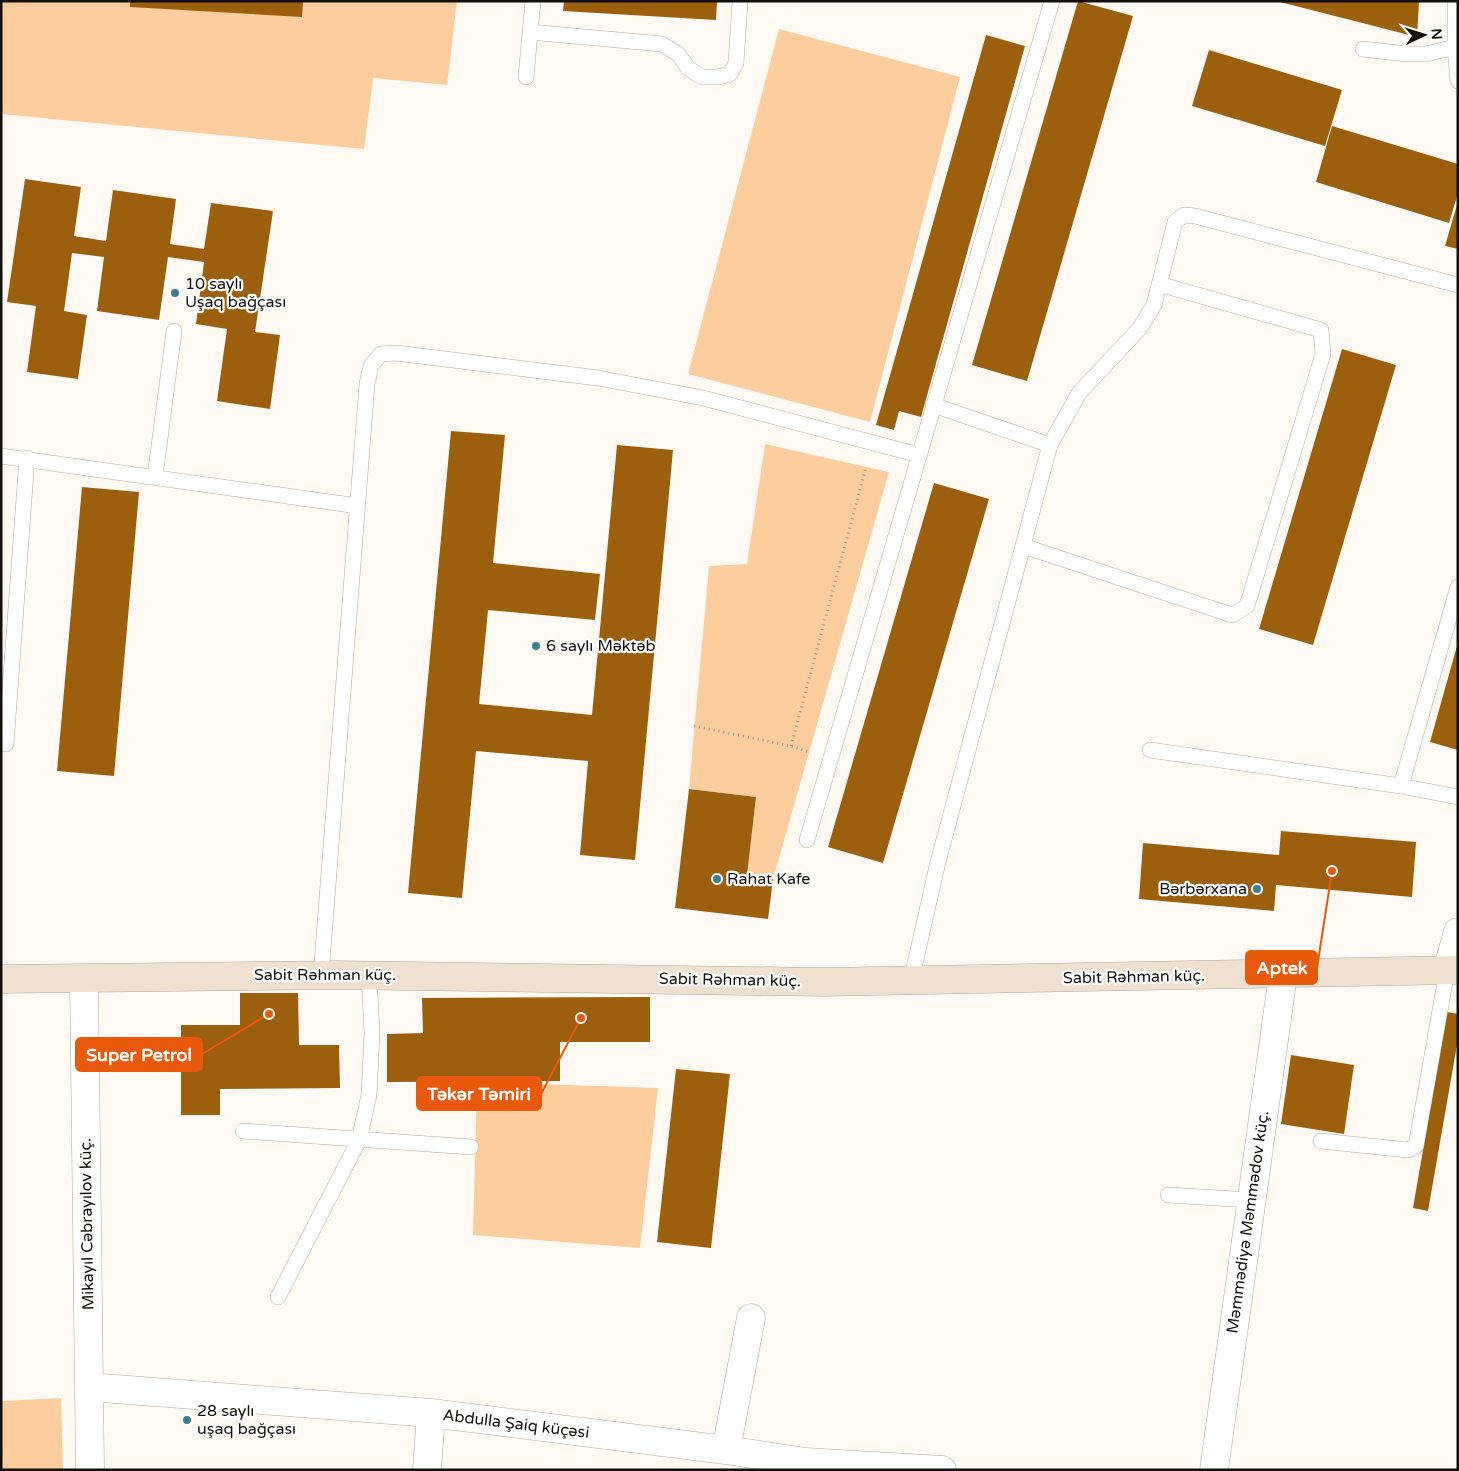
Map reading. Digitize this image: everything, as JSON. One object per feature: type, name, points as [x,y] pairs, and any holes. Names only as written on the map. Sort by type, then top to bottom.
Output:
[{"type":"main road","name":"Sabit Rəhman küç.","points":[[1,980],[171,976],[369,975],[824,982],[1453,971]]},
{"type":"street","points":[[1453,971],[1458,932]]},
{"type":"street","name":"Məmmədiyə Məmmədov küç.","points":[[1214,1470],[1284,975]]},
{"type":"street","name":"Mikayıl Cəbrayılov küç.","points":[[84,979],[90,1470]]},
{"type":"street","points":[[726,1450],[751,1318]]},
{"type":"street","name":"Abdulla Şaiq küçəsi","points":[[89,1387],[431,1413],[726,1450],[805,1466],[942,1470]]},
{"type":"street","points":[[427,1470],[431,1413]]},
{"type":"lane","points":[[526,76],[533,1]]},
{"type":"lane","points":[[530,32],[662,44],[678,54],[689,69],[702,76],[719,77],[730,74],[736,63],[740,1]]},
{"type":"lane","points":[[807,840],[1052,1]]},
{"type":"lane","points":[[1455,1],[1458,81]]},
{"type":"lane","points":[[1363,49],[1407,54],[1426,54],[1456,48]]},
{"type":"lane","points":[[911,981],[938,862],[1050,445],[1079,394],[1140,328],[1154,305],[1175,222],[1184,215],[1195,216],[1458,285]]},
{"type":"lane","points":[[1023,546],[1232,615],[1247,606],[1323,354],[1321,330],[1159,284]]},
{"type":"lane","points":[[155,477],[174,331]]},
{"type":"lane","points":[[321,975],[367,384],[371,366],[381,354],[396,353],[598,378],[703,398],[919,455]]},
{"type":"lane","points":[[933,406],[1050,445]]},
{"type":"lane","points":[[1,456],[27,458],[358,506]]},
{"type":"lane","points":[[6,744],[27,458]]},
{"type":"lane","points":[[1402,786],[1458,587]]},
{"type":"lane","points":[[1150,750],[1402,786],[1458,797]]},
{"type":"lane","points":[[1322,1141],[1408,1150],[1416,1146],[1453,971]]},
{"type":"lane","points":[[278,1297],[359,1140],[369,1095],[372,1033],[369,975]]},
{"type":"lane","points":[[244,1131],[471,1147]]},
{"type":"lane","points":[[1168,1195],[1251,1200]]},
{"type":"path","points":[[791,746],[866,467]]},
{"type":"path","points":[[694,726],[791,746],[809,752]]},
{"type":"shaded area","points":[[1,1],[457,1],[447,85],[373,78],[364,149],[1,114]]},
{"type":"shaded area","points":[[779,29],[960,77],[870,422],[688,374]]},
{"type":"shaded area","points":[[765,444],[889,472],[773,879],[747,875],[756,797],[689,789],[709,566],[747,564]]},
{"type":"shaded area","points":[[477,1082],[658,1088],[640,1248],[473,1235]]},
{"type":"shaded area","points":[[61,1398],[63,1470],[1,1470],[1,1401]]},
{"type":"building","points":[[130,1],[303,1],[302,17],[130,7]]},
{"type":"building","points":[[564,1],[717,1],[716,20],[563,11]]},
{"type":"building","points":[[1078,1],[1133,16],[1027,381],[972,365]]},
{"type":"building","points":[[1419,1],[1417,37],[1280,2]]},
{"type":"building","points":[[986,35],[1025,46],[921,417],[899,411],[894,430],[876,425]]},
{"type":"building","points":[[1209,50],[1342,90],[1325,146],[1192,106]]},
{"type":"building","points":[[1332,126],[1458,164],[1458,193],[1449,223],[1316,182]]},
{"type":"building","points":[[25,179],[81,187],[74,236],[106,241],[113,190],[176,199],[170,244],[204,249],[211,203],[273,211],[255,332],[280,335],[270,409],[217,401],[227,329],[196,324],[204,262],[168,257],[159,320],[97,311],[104,257],[72,253],[64,311],[87,315],[78,379],[27,372],[36,306],[7,302]]},
{"type":"building","points":[[1458,205],[1458,249],[1445,246]]},
{"type":"building","points":[[1342,349],[1396,365],[1313,645],[1259,629]]},
{"type":"building","points":[[451,431],[505,435],[493,563],[600,574],[595,620],[488,610],[479,704],[592,715],[617,445],[673,450],[635,860],[580,855],[588,761],[476,751],[462,898],[408,893]]},
{"type":"building","points":[[934,483],[989,499],[883,863],[828,847]]},
{"type":"building","points":[[82,487],[139,492],[114,776],[57,771]]},
{"type":"building","points":[[1458,647],[1458,750],[1430,742]]},
{"type":"building","points":[[689,789],[756,797],[747,875],[773,879],[768,919],[675,908]]},
{"type":"building","points":[[1281,831],[1416,842],[1412,897],[1276,885],[1274,911],[1139,899],[1143,843],[1279,855]]},
{"type":"building","points":[[240,993],[298,993],[299,1045],[339,1045],[340,1088],[220,1089],[220,1115],[181,1115],[181,1025],[240,1025]]},
{"type":"building","points":[[650,997],[650,1042],[560,1042],[560,1081],[387,1082],[387,1034],[423,1033],[422,998]]},
{"type":"building","points":[[1447,1012],[1458,1014],[1458,1039],[1428,1211],[1413,1208]]},
{"type":"building","points":[[1291,1055],[1354,1065],[1344,1134],[1281,1124]]},
{"type":"building","points":[[676,1069],[730,1074],[711,1248],[657,1242]]},
{"type":"place","name":"10 saylı Uşaq bağçası","points":[[175,293]]},
{"type":"place","name":"6 saylı Məktəb","points":[[536,646]]},
{"type":"place","name":"Aptek","points":[[1332,871]]},
{"type":"place","name":"Rahat Kafe","points":[[717,879]]},
{"type":"place","name":"Bərbərxana","points":[[1257,889]]},
{"type":"place","name":"Super Petrol","points":[[269,1014]]},
{"type":"place","name":"Təkər Təmiri","points":[[581,1018]]},
{"type":"place","name":"28 saylı uşaq bağçası","points":[[187,1420]]}]
